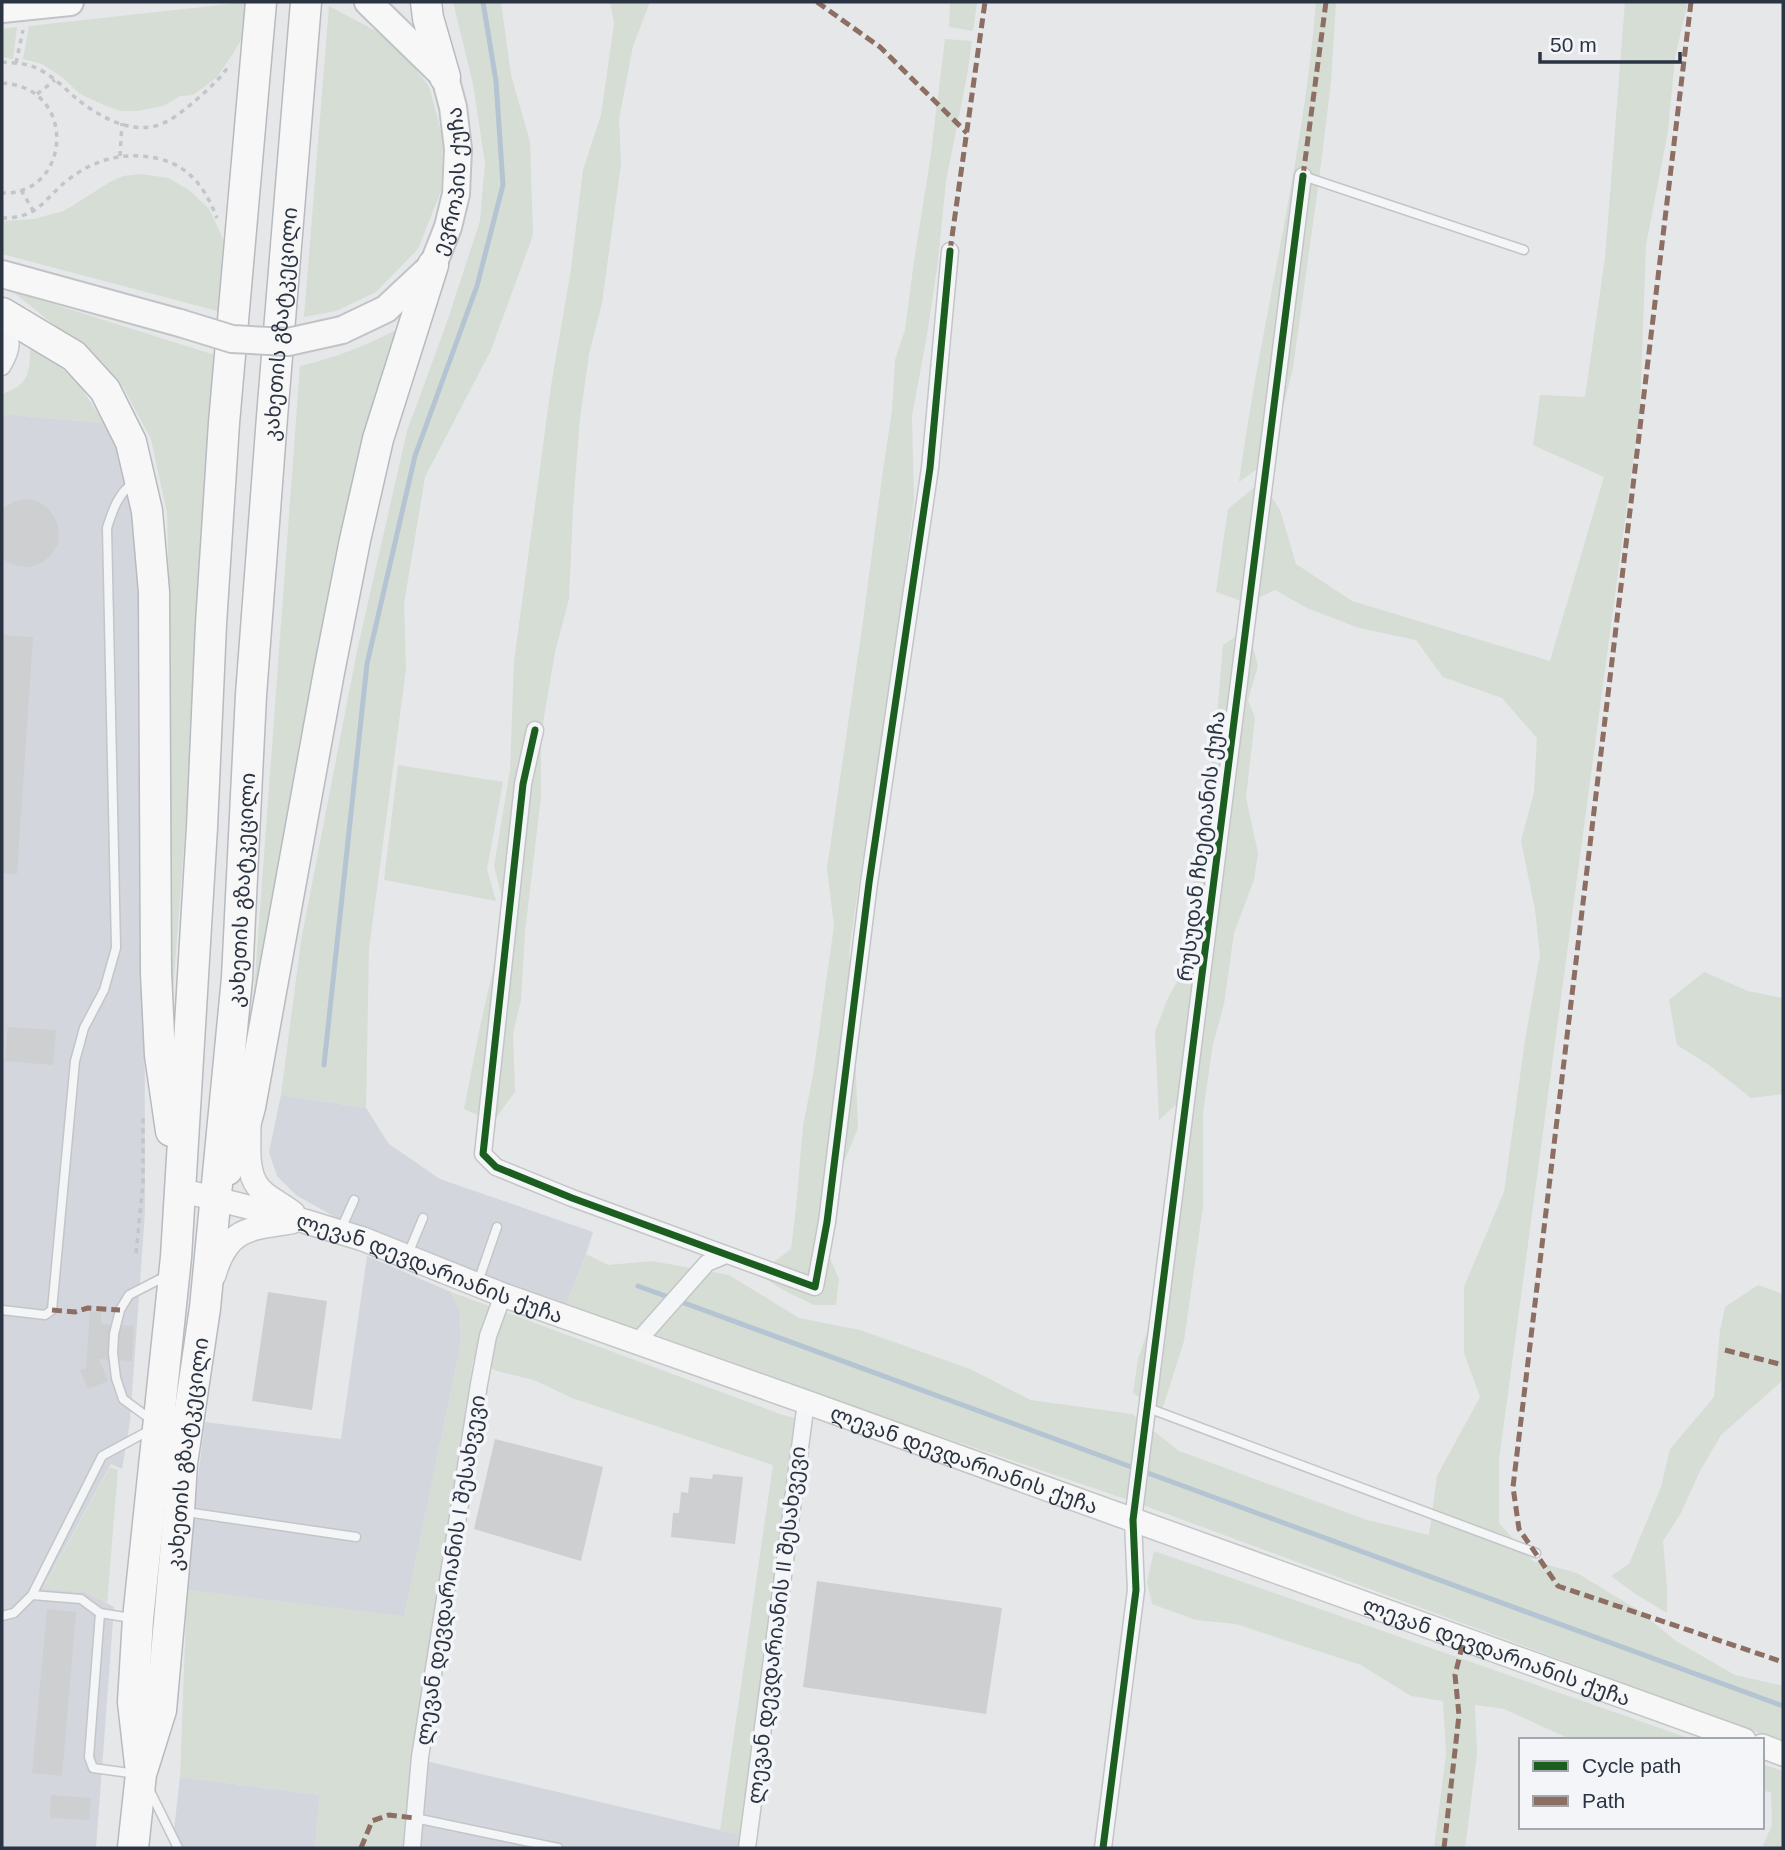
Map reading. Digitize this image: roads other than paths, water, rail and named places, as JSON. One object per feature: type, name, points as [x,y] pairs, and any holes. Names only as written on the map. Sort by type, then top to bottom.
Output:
[{"type":"highway","name":"კახეთის გზატკეცილი","points":[[142,1774],[133,1702],[138,1619],[180,1191],[224,424],[261,2]]},
{"type":"highway","name":"კახეთის გზატკეცილი","points":[[133,1848],[142,1774],[161,1710],[182,1462],[205,1308],[237,978],[253,667],[306,2]]},
{"type":"highway","points":[[426,2],[445,77]]},
{"type":"highway","points":[[215,1199],[241,1140],[250,1107],[355,540],[379,439],[433,265]]},
{"type":"highway","points":[[2,313],[74,356],[105,390],[131,442],[147,511],[154,592],[156,973],[160,1055],[180,1191]]},
{"type":"main road","points":[[14,8],[70,2]]},
{"type":"main road","name":"ევროპის ქუჩა","points":[[2,274],[232,339],[288,342],[342,330],[387,309],[433,265],[448,227],[456,194],[458,149],[453,107],[445,77],[370,3]]},
{"type":"main road","points":[[250,1107],[252,1176],[263,1193],[304,1221]]},
{"type":"main road","name":"ლევან დევდარიანის ქუჩა","points":[[180,1191],[340,1232],[503,1295],[1738,1738]]},
{"type":"main road","points":[[205,1308],[218,1263],[235,1236],[258,1227],[304,1221]]},
{"type":"main road","points":[[1764,1747],[1783,1754]]},
{"type":"street","name":"რუსუდან ჩხეტიანის ქუჩა","points":[[1103,1848],[1136,1590],[1133,1520],[1303,176]]},
{"type":"street","points":[[534,730],[523,784],[483,1154],[496,1167],[815,1287],[828,1222],[869,883],[930,468],[950,251]]},
{"type":"street","points":[[2,319],[12,338],[9,355],[2,368]]},
{"type":"street","points":[[637,1342],[707,1263],[726,1255]]},
{"type":"street","name":"ლევან დევდარიანის I შესახვევი","points":[[412,1848],[420,1757],[479,1384],[488,1336],[503,1295]]},
{"type":"street","name":"ლევან დევდარიანის II შესახვევი","points":[[747,1848],[806,1402]]},
{"type":"lane","points":[[1303,176],[1524,250]]},
{"type":"lane","points":[[2,1310],[45,1315],[52,1310],[75,1061],[85,1027],[104,990],[116,948],[107,527],[123,491],[139,478]]},
{"type":"lane","points":[[340,1232],[354,1200]]},
{"type":"lane","points":[[407,1257],[423,1218]]},
{"type":"lane","points":[[477,1284],[497,1227]]},
{"type":"lane","points":[[2,1616],[14,1613],[32,1595],[102,1456],[158,1425],[123,1399],[114,1366],[114,1334],[120,1310],[129,1295],[173,1272]]},
{"type":"lane","points":[[1147,1408],[1536,1553]]},
{"type":"lane","points":[[179,1511],[356,1537]]},
{"type":"lane","points":[[32,1595],[81,1599],[100,1613],[138,1619]]},
{"type":"lane","points":[[100,1613],[90,1764],[93,1768],[142,1774],[178,1848]]},
{"type":"lane","points":[[415,1818],[558,1848]]},
{"type":"waterway","points":[[324,1065],[367,664],[415,456],[477,286],[503,185],[496,81],[483,2]]},
{"type":"waterway","points":[[638,1286],[1783,1706]]}]
